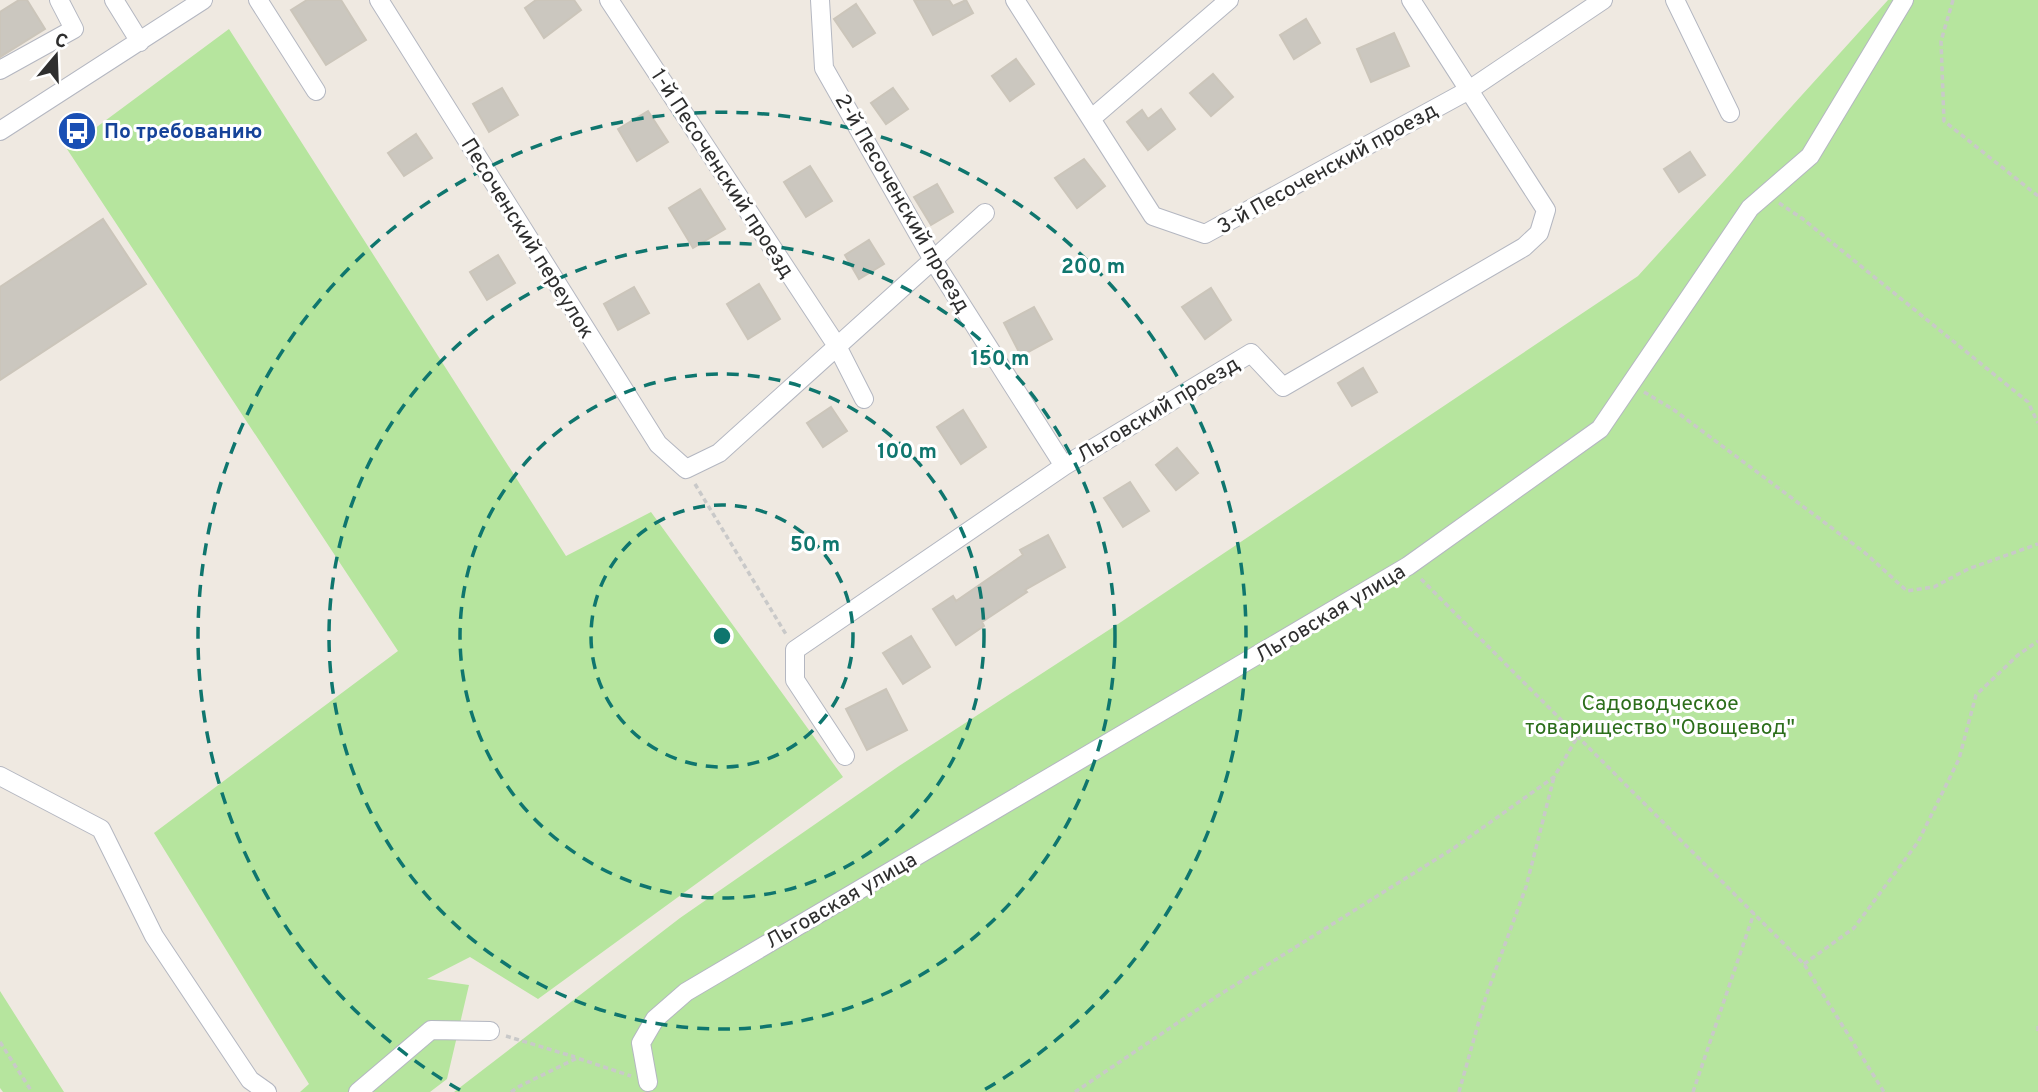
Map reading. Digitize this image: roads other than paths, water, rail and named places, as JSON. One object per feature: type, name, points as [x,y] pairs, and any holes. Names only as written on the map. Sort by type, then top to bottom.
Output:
[{"type":"street","points":[[0,70],[74,29],[59,0]]},
{"type":"street","points":[[114,0],[140,42]]},
{"type":"street","points":[[0,131],[203,0]]},
{"type":"street","points":[[258,0],[316,91]]},
{"type":"street","name":"Песоченский переулок","points":[[379,0],[658,444],[685,469],[719,453],[837,346]]},
{"type":"street","name":"1-й Песоченский проезд","points":[[609,0],[837,346],[864,399]]},
{"type":"street","name":"2-й Песоченский проезд","points":[[820,0],[824,68],[933,260],[1065,466]]},
{"type":"street","name":"3-й Песоченский проезд","points":[[1015,0],[1153,216],[1205,234],[1469,90],[1603,0]]},
{"type":"street","points":[[1092,118],[1229,0]]},
{"type":"street","points":[[1411,0],[1469,90]]},
{"type":"street","points":[[1675,0],[1730,113]]},
{"type":"street","name":"Льговская улица","points":[[648,1082],[641,1043],[654,1019],[686,992],[1408,566],[1600,429],[1749,208],[1810,156],[1904,0]]},
{"type":"street","name":"Льговский проезд","points":[[845,756],[795,680],[795,650],[1065,466],[1251,353],[1283,387],[1524,247],[1539,233],[1546,210],[1469,90]]},
{"type":"street","points":[[837,346],[985,213]]},
{"type":"street","points":[[0,776],[100,829],[154,936],[250,1080],[267,1092]]},
{"type":"street","points":[[358,1092],[431,1030],[490,1031]]},
{"type":"place","name":"По требованию","points":[[77,131]]},
{"type":"park label","name":"Садоводческое товарищество \"Овощевод\"","points":[[1660,715]]}]
